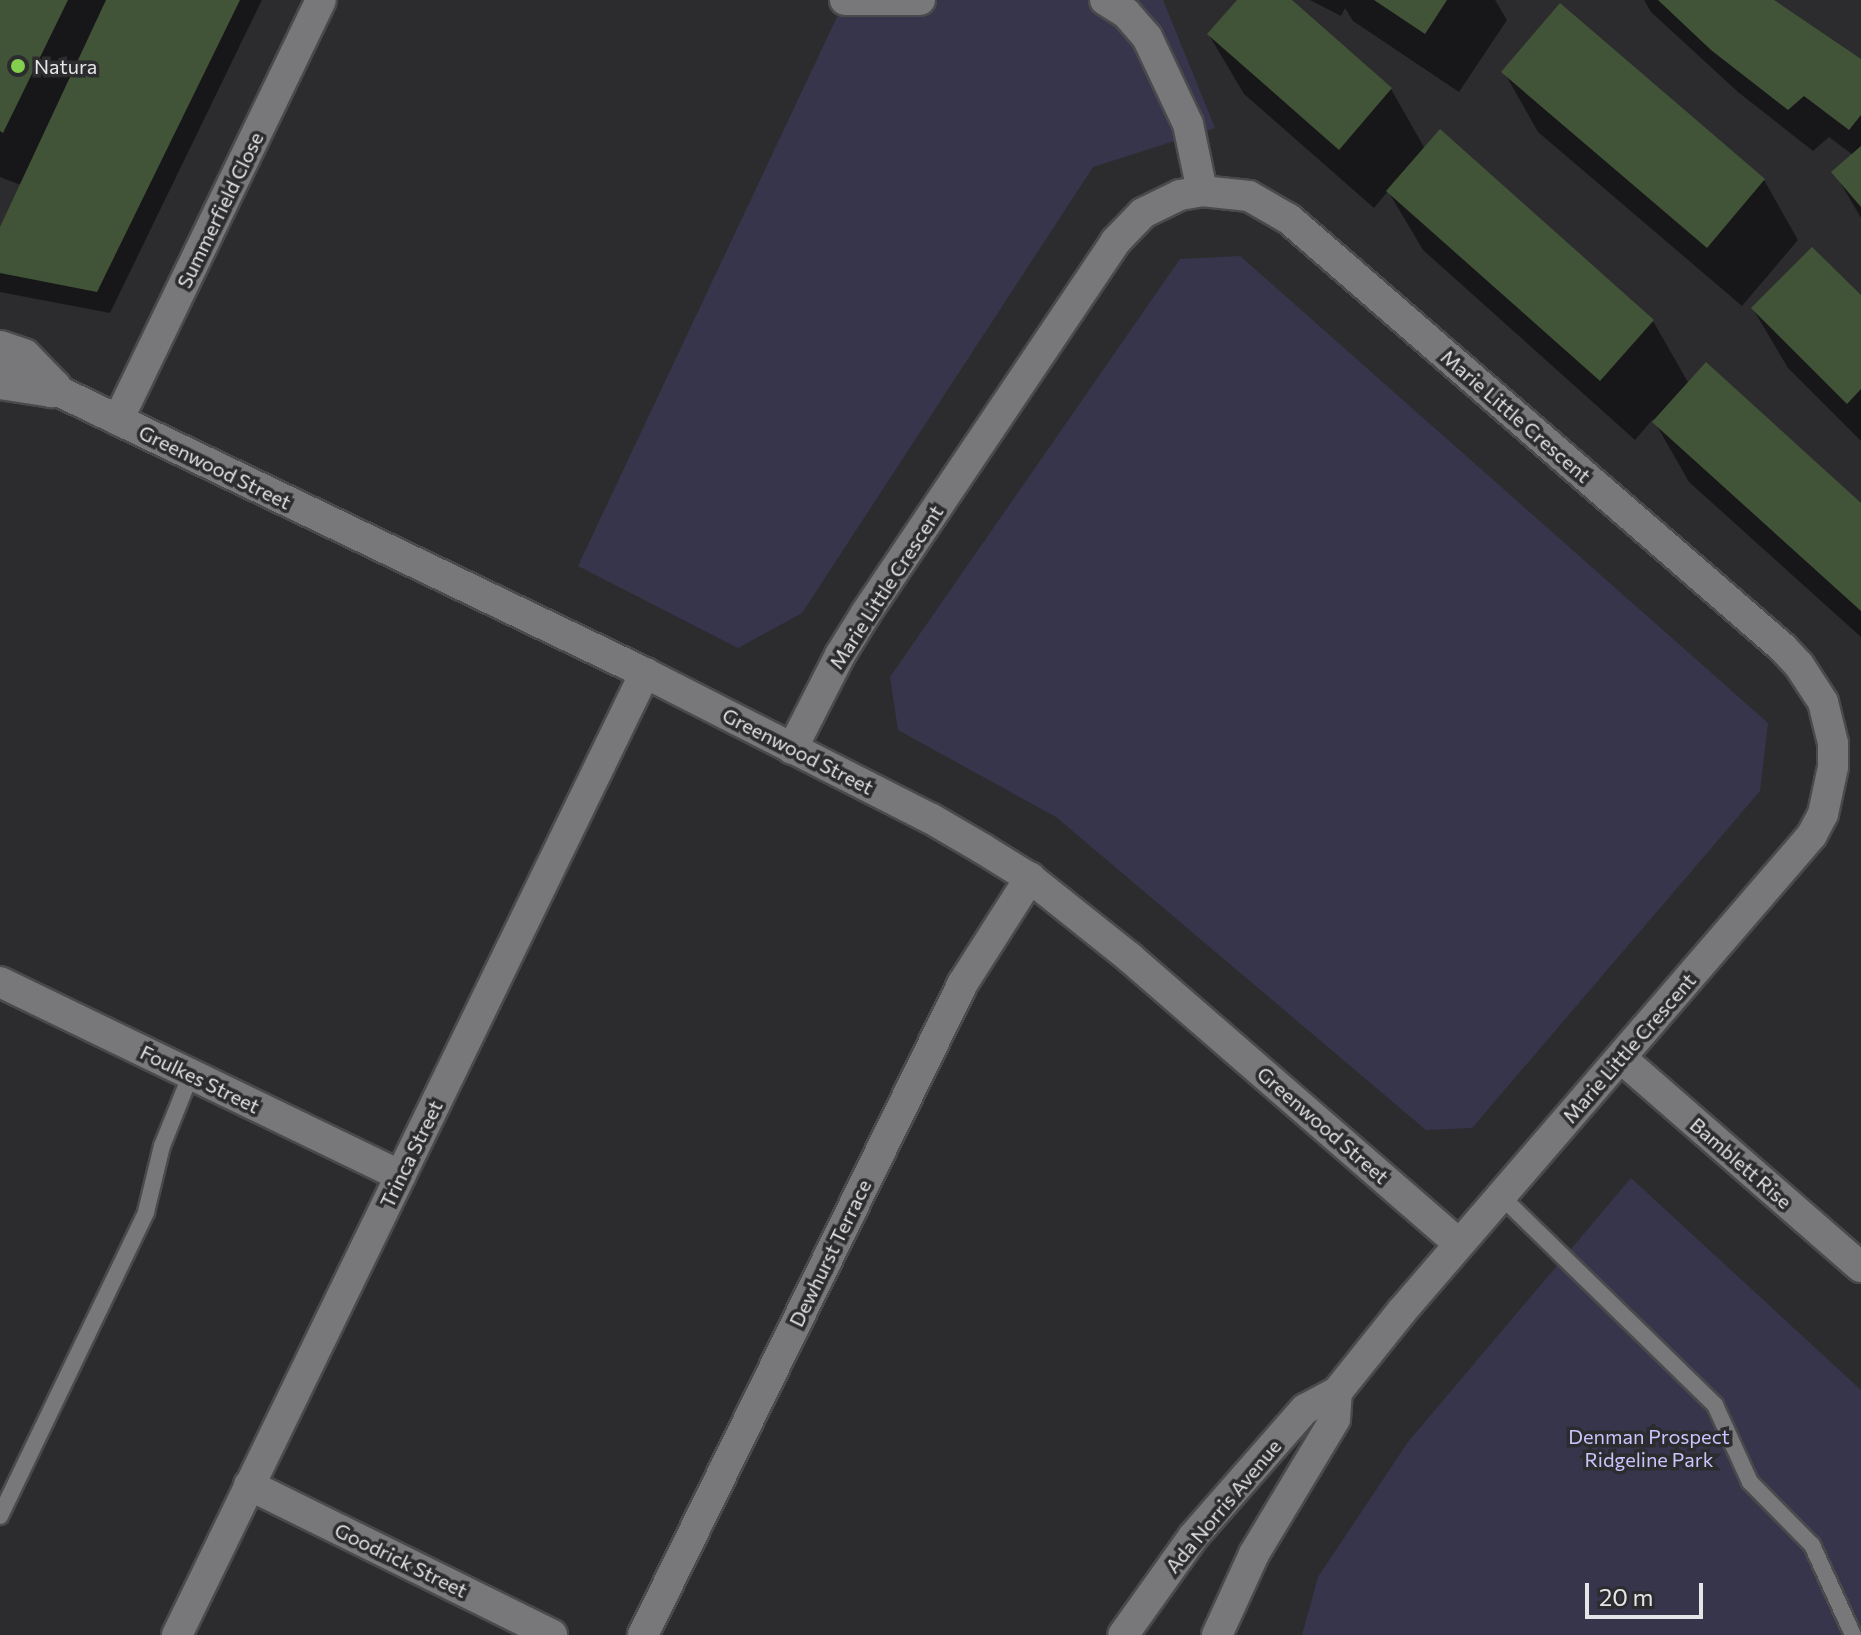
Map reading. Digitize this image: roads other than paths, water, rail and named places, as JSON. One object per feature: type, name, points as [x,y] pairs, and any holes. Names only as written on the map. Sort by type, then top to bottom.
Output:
[{"type":"street","name":"Summerfield Close","points":[[118,420],[321,0]]},
{"type":"street","points":[[845,0],[920,0]]},
{"type":"street","points":[[1105,0],[1126,13],[1147,37],[1188,124],[1202,191]]},
{"type":"street","name":"Marie Little Crescent","points":[[792,749],[840,655],[866,613],[1115,242],[1143,213],[1180,195],[1202,191],[1249,196],[1289,219],[1783,648],[1799,665],[1847,742],[1833,767],[1823,814],[1812,835],[1459,1244]]},
{"type":"street","name":"Greenwood Street","points":[[0,350],[23,358],[52,388]]},
{"type":"street","name":"Greenwood Street","points":[[0,380],[52,388],[645,673],[930,818],[1030,878],[1129,957],[1459,1244]]},
{"type":"street","name":"Trinca Street","points":[[177,1635],[645,673]]},
{"type":"street","name":"Dewhurst Terrace","points":[[643,1635],[963,983],[1030,878]]},
{"type":"street","name":"Foulkes Street","points":[[0,982],[401,1176]]},
{"type":"street","name":"Bamblett Rise","points":[[1621,1058],[1861,1267]]},
{"type":"street","name":"Ada Norris Avenue","points":[[1123,1635],[1193,1537],[1305,1409],[1337,1392],[1459,1244]]},
{"type":"street","name":"Ada Norris Avenue","points":[[1217,1635],[1254,1554],[1335,1419],[1337,1392]]},
{"type":"street","name":"Goodrick Street","points":[[249,1485],[552,1635]]},
{"type":"lane","points":[[0,1516],[146,1212],[162,1146],[191,1074]]},
{"type":"lane","points":[[1501,1196],[1715,1405],[1750,1482],[1812,1545],[1853,1635]]},
{"type":"place","name":"Natura","points":[[18,66]]},
{"type":"park label","name":"Denman Prospect Ridgeline Park","points":[[1649,1448]]}]
